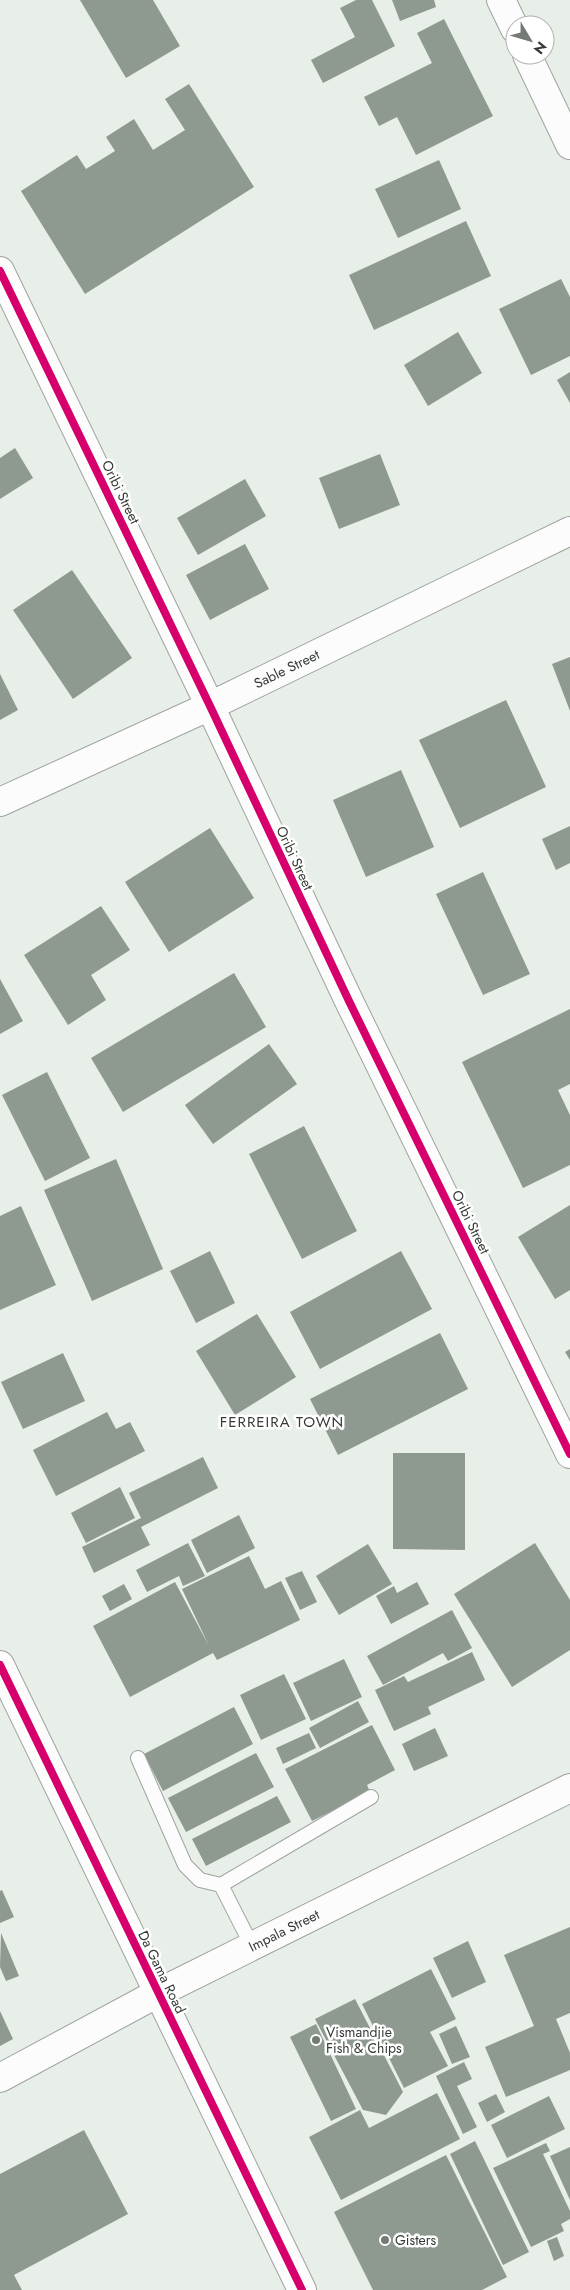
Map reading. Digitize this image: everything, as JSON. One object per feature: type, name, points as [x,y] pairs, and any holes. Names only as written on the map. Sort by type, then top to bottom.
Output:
[{"type":"street","points":[[501,0],[508,15]]},
{"type":"street","points":[[532,65],[570,145]]},
{"type":"street","name":"Oribi Street","points":[[0,271],[210,706],[348,999],[570,1454]]},
{"type":"street","name":"Sable Street","points":[[0,802],[210,706],[570,530]]},
{"type":"street","name":"Da Gama Road","points":[[0,1665],[302,2290]]},
{"type":"street","name":"Impala Street","points":[[0,2078],[158,1992],[570,1788]]},
{"type":"lane","points":[[138,1758],[186,1865],[200,1880],[221,1885],[371,1797]]},
{"type":"lane","points":[[221,1885],[252,1946]]},
{"type":"building","points":[[80,0],[153,0],[180,46],[126,78]]},
{"type":"building","points":[[356,0],[372,0],[395,46],[323,83],[311,60],[355,37],[340,8]]},
{"type":"building","points":[[392,0],[434,0],[436,7],[400,21]]},
{"type":"building","points":[[444,19],[493,116],[416,155],[397,117],[379,126],[364,97],[432,63],[417,33]]},
{"type":"building","points":[[189,84],[254,187],[85,294],[21,191],[77,155],[86,169],[115,151],[106,137],[134,119],[153,150],[185,130],[165,99]]},
{"type":"building","points":[[439,160],[461,209],[398,238],[375,189]]},
{"type":"building","points":[[466,221],[491,276],[374,330],[349,275]]},
{"type":"building","points":[[561,279],[570,297],[570,356],[531,375],[499,309]]},
{"type":"building","points":[[458,332],[482,373],[428,406],[404,365]]},
{"type":"building","points":[[570,372],[570,403],[557,380]]},
{"type":"building","points":[[15,448],[33,478],[0,499],[0,458]]},
{"type":"building","points":[[380,454],[400,505],[339,529],[319,478]]},
{"type":"building","points":[[245,479],[266,516],[198,555],[177,518]]},
{"type":"building","points":[[245,544],[269,589],[210,620],[186,575]]},
{"type":"building","points":[[72,570],[132,658],[73,699],[13,610]]},
{"type":"building","points":[[570,657],[570,711],[552,664]]},
{"type":"building","points":[[0,674],[18,710],[0,720]]},
{"type":"building","points":[[506,700],[546,787],[460,828],[419,740]]},
{"type":"building","points":[[401,770],[434,847],[366,877],[333,800]]},
{"type":"building","points":[[570,826],[570,863],[556,870],[542,839]]},
{"type":"building","points":[[210,828],[254,898],[169,952],[125,882]]},
{"type":"building","points":[[483,872],[530,974],[483,995],[436,894]]},
{"type":"building","points":[[101,906],[130,950],[91,975],[106,1000],[68,1025],[24,955]]},
{"type":"building","points":[[234,973],[266,1027],[123,1112],[91,1058]]},
{"type":"building","points":[[0,979],[23,1021],[0,1034]]},
{"type":"building","points":[[570,1009],[570,1084],[558,1090],[570,1115],[570,1165],[523,1188],[462,1062]]},
{"type":"building","points":[[269,1044],[297,1084],[213,1144],[185,1105]]},
{"type":"building","points":[[47,1072],[90,1158],[45,1181],[2,1095]]},
{"type":"building","points":[[304,1126],[357,1231],[302,1259],[249,1154]]},
{"type":"building","points":[[116,1159],[163,1269],[92,1301],[44,1190]]},
{"type":"building","points":[[570,1205],[570,1290],[555,1299],[518,1237]]},
{"type":"building","points":[[21,1206],[56,1285],[0,1310],[0,1216]]},
{"type":"building","points":[[210,1251],[235,1303],[196,1323],[170,1271]]},
{"type":"building","points":[[401,1251],[432,1309],[320,1369],[290,1312]]},
{"type":"building","points":[[257,1314],[296,1377],[235,1415],[196,1351]]},
{"type":"building","points":[[440,1333],[468,1389],[338,1455],[310,1399]]},
{"type":"building","points":[[570,1349],[570,1360],[565,1352]]},
{"type":"building","points":[[63,1353],[85,1401],[23,1429],[1,1382]]},
{"type":"building","points":[[107,1412],[116,1429],[130,1422],[145,1451],[56,1496],[33,1450]]},
{"type":"building","points":[[393,1453],[465,1453],[465,1550],[393,1549]]},
{"type":"building","points":[[203,1457],[218,1488],[141,1527],[150,1545],[94,1573],[82,1547],[141,1518],[129,1493]]},
{"type":"building","points":[[120,1487],[135,1518],[86,1543],[71,1513]]},
{"type":"building","points":[[239,1515],[255,1548],[207,1573],[191,1540]]},
{"type":"building","points":[[188,1543],[205,1576],[183,1586],[179,1576],[147,1592],[136,1570]]},
{"type":"building","points":[[535,1543],[570,1600],[570,1650],[512,1687],[454,1594]]},
{"type":"building","points":[[368,1544],[392,1584],[339,1615],[316,1576]]},
{"type":"building","points":[[249,1556],[265,1589],[281,1581],[300,1620],[217,1660],[213,1653],[130,1697],[93,1626],[175,1582],[209,1646],[182,1589]]},
{"type":"building","points":[[302,1571],[317,1602],[300,1610],[285,1578]]},
{"type":"building","points":[[417,1582],[429,1604],[391,1624],[376,1596],[394,1586],[397,1593]]},
{"type":"building","points":[[124,1584],[132,1599],[110,1611],[102,1596]]},
{"type":"building","points":[[452,1610],[472,1648],[448,1661],[443,1653],[383,1685],[367,1656]]},
{"type":"building","points":[[472,1652],[485,1680],[428,1707],[431,1714],[394,1731],[375,1690],[404,1676],[408,1682]]},
{"type":"building","points":[[344,1659],[362,1697],[311,1721],[293,1683]]},
{"type":"building","points":[[284,1674],[306,1719],[261,1740],[240,1695]]},
{"type":"building","points":[[358,1701],[369,1722],[320,1748],[309,1728]]},
{"type":"building","points":[[234,1707],[253,1744],[163,1791],[144,1754]]},
{"type":"building","points":[[372,1725],[395,1770],[367,1785],[370,1792],[312,1821],[285,1769]]},
{"type":"building","points":[[435,1728],[448,1756],[414,1771],[402,1744]]},
{"type":"building","points":[[309,1733],[316,1748],[283,1764],[276,1748]]},
{"type":"building","points":[[256,1753],[274,1787],[186,1832],[168,1798]]},
{"type":"building","points":[[277,1796],[291,1822],[206,1866],[192,1839]]},
{"type":"building","points":[[2,1890],[14,1917],[0,1923],[0,1891]]},
{"type":"building","points":[[570,1927],[570,2013],[556,2019],[570,2053],[570,2070],[506,2097],[485,2047],[534,2026],[504,1955]]},
{"type":"building","points":[[1,1933],[19,1976],[6,1981],[0,1967]]},
{"type":"building","points":[[468,1941],[486,1982],[452,1998],[433,1958]]},
{"type":"building","points":[[431,1969],[456,2019],[430,2032],[448,2066],[404,2088],[362,2004]]},
{"type":"building","points":[[355,1999],[403,2092],[386,2115],[363,2110],[315,2019]]},
{"type":"building","points":[[0,2011],[13,2039],[0,2046]]},
{"type":"building","points":[[316,2024],[356,2109],[331,2121],[290,2037]]},
{"type":"building","points":[[456,2026],[470,2057],[452,2064],[439,2034]]},
{"type":"building","points":[[464,2062],[472,2079],[457,2086],[477,2127],[463,2134],[436,2076]]},
{"type":"building","points":[[437,2093],[460,2139],[341,2200],[309,2137],[360,2110],[369,2128]]},
{"type":"building","points":[[496,2094],[505,2112],[487,2122],[478,2103]]},
{"type":"building","points":[[549,2096],[565,2129],[507,2158],[491,2125]]},
{"type":"building","points":[[84,2130],[128,2214],[14,2275],[22,2290],[0,2290],[0,2174]]},
{"type":"building","points":[[475,2141],[529,2252],[503,2265],[450,2154]]},
{"type":"building","points":[[546,2143],[550,2151],[543,2154],[570,2211],[570,2219],[561,2224],[564,2231],[531,2247],[493,2168]]},
{"type":"building","points":[[570,2147],[570,2200],[550,2156]]},
{"type":"building","points":[[446,2155],[507,2277],[482,2290],[373,2290],[334,2212]]},
{"type":"building","points":[[557,2237],[564,2256],[554,2261],[547,2241]]},
{"type":"cycle path","points":[[0,271],[210,706],[348,999],[570,1454]]},
{"type":"cycle path","points":[[0,1665],[302,2290]]},
{"type":"place","name":"Vismandjie Fish & Chips","points":[[316,2040]]},
{"type":"place","name":"Gisters","points":[[385,2240]]},
{"type":"district","name":"FERREIRA TOWN","points":[[282,1422]]}]
